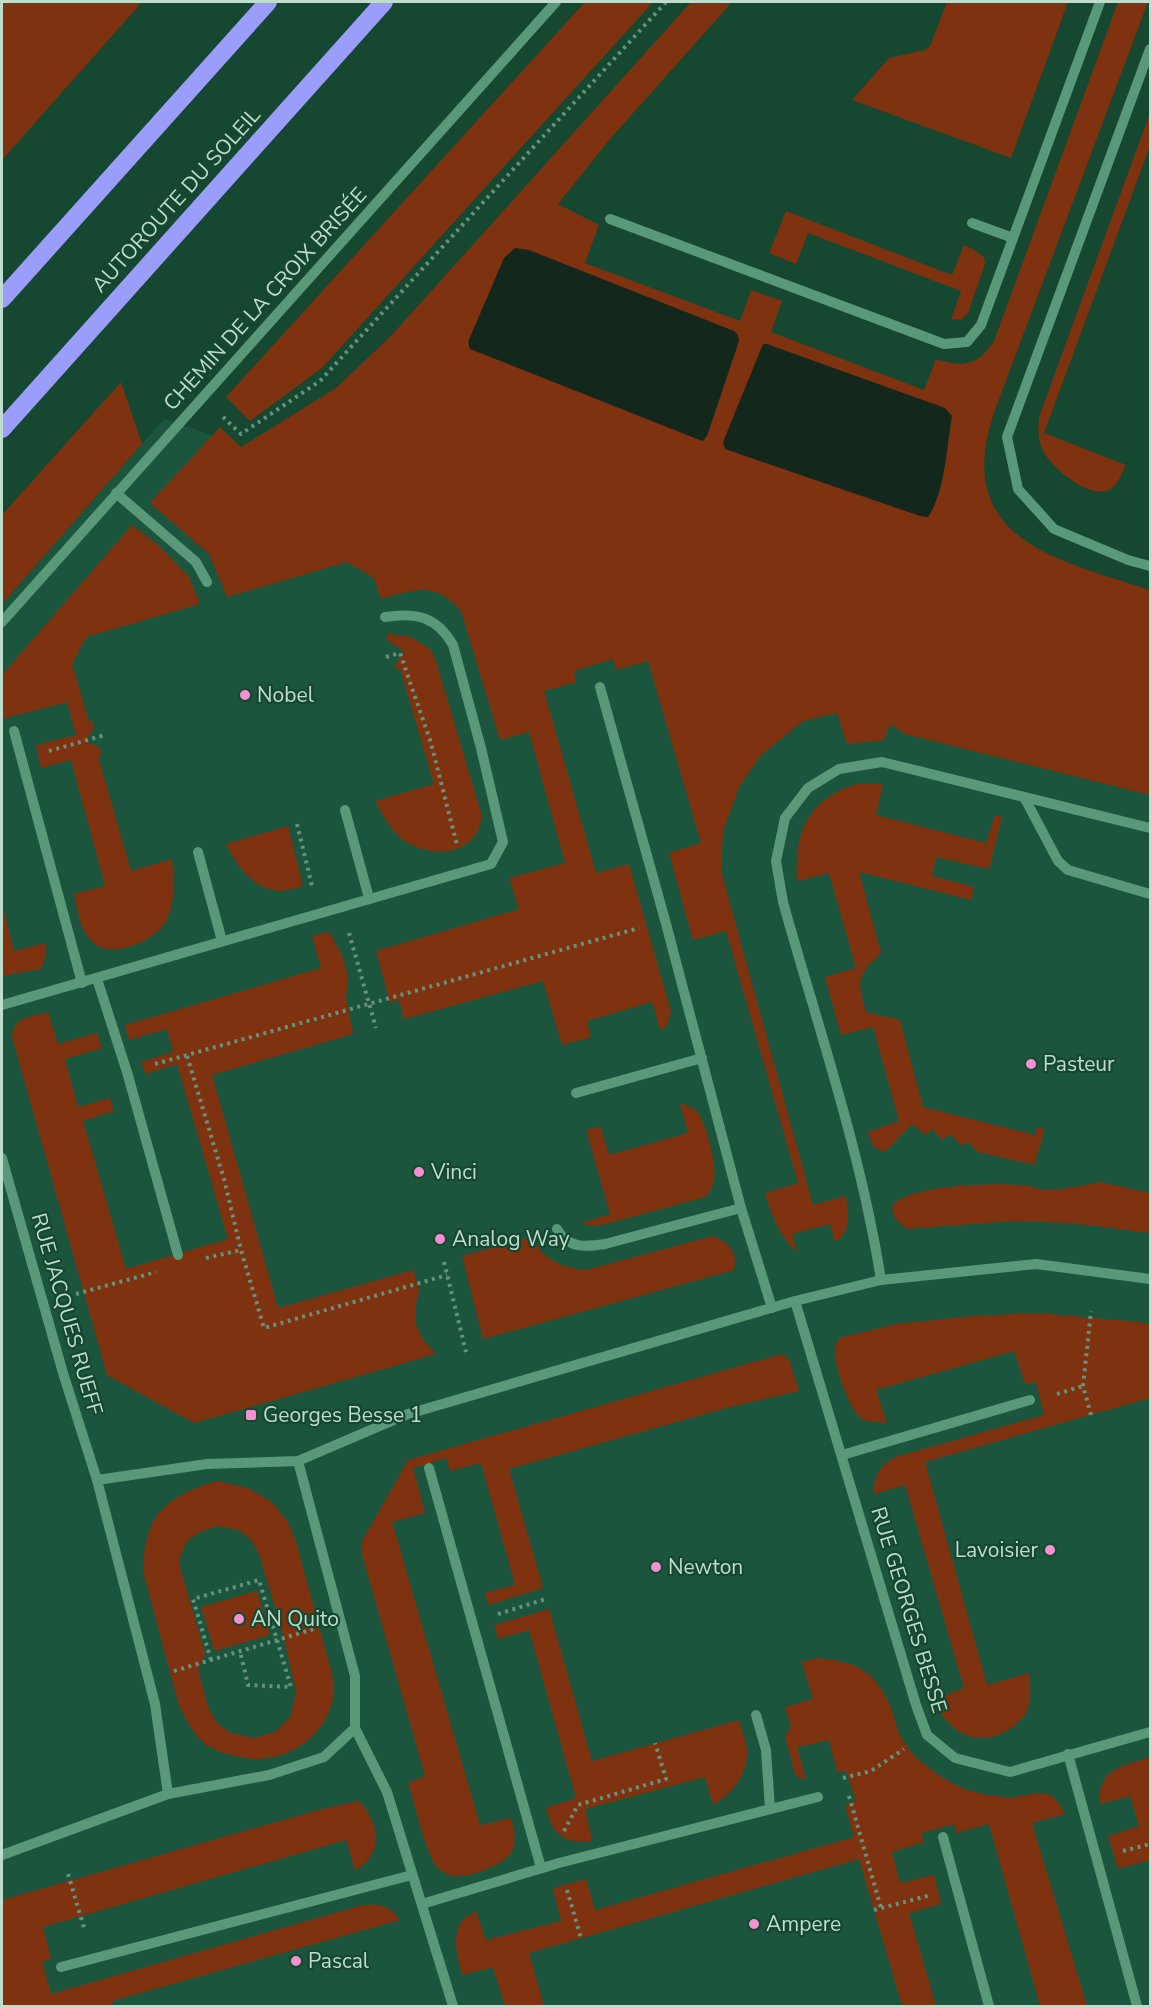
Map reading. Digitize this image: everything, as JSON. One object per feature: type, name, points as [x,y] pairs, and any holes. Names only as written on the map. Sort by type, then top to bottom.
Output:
[{"type":"highway","points":[[2,299],[268,2]]},
{"type":"highway","name":"AUTOROUTE DU SOLEIL","points":[[2,429],[384,2]]},
{"type":"street","name":"CHEMIN DE LA CROIX BRISÉE","points":[[2,622],[556,2]]},
{"type":"street","points":[[610,219],[944,344],[967,342],[981,325],[1100,2]]},
{"type":"street","points":[[1150,49],[1007,437],[1018,489],[1054,529],[1128,560],[1150,566]]},
{"type":"street","points":[[972,223],[1013,238]]},
{"type":"street","points":[[116,494],[196,562],[207,582]]},
{"type":"street","points":[[2,1005],[491,864],[504,842],[482,748],[453,645],[445,631],[433,621],[401,614],[386,617]]},
{"type":"street","points":[[600,687],[665,920],[741,1208],[772,1308]]},
{"type":"street","points":[[14,731],[82,983]]},
{"type":"street","points":[[880,1280],[859,1171],[783,902],[776,861],[785,818],[808,788],[839,769],[882,762],[1150,828]]},
{"type":"street","points":[[1024,797],[1058,861],[1068,870],[1150,894]]},
{"type":"street","points":[[345,810],[369,898]]},
{"type":"street","points":[[198,852],[222,941]]},
{"type":"street","points":[[98,979],[127,1072],[178,1255]]},
{"type":"street","points":[[576,1093],[702,1058]]},
{"type":"street","name":"RUE JACQUES RUEFF","points":[[2,1158],[63,1373],[97,1480],[154,1704],[168,1794]]},
{"type":"street","points":[[556,1229],[568,1242],[583,1248],[615,1242],[741,1208]]},
{"type":"street","points":[[97,1480],[207,1464],[298,1461],[408,1414],[795,1301],[880,1280],[1036,1264],[1150,1279]]},
{"type":"street","name":"RUE GEORGES BESSE","points":[[795,1301],[927,1735],[955,1758],[1010,1772],[1150,1732]]},
{"type":"street","points":[[842,1455],[1030,1400]]},
{"type":"street","points":[[298,1461],[355,1676],[355,1728],[387,1792],[453,2007]]},
{"type":"street","points":[[429,1468],[541,1868]]},
{"type":"street","points":[[756,1715],[766,1750],[770,1809]]},
{"type":"street","points":[[2,1855],[168,1794],[270,1775],[324,1757],[355,1728]]},
{"type":"street","points":[[1068,1754],[1137,2007]]},
{"type":"street","points":[[422,1904],[559,1863],[818,1797]]},
{"type":"street","points":[[943,1838],[989,2007]]},
{"type":"street","points":[[61,1967],[412,1875]]},
{"type":"path","points":[[202,399],[241,434],[320,381],[666,2]]},
{"type":"path","points":[[386,657],[400,653],[431,743],[464,872]]},
{"type":"path","points":[[22,758],[105,735]]},
{"type":"path","points":[[297,824],[319,913]]},
{"type":"path","points":[[341,906],[376,1028]]},
{"type":"path","points":[[127,1072],[665,920]]},
{"type":"path","points":[[187,1056],[224,1179],[241,1250],[264,1328],[447,1275]]},
{"type":"path","points":[[444,1262],[466,1352]]},
{"type":"path","points":[[1091,1311],[1083,1386],[1091,1415]]},
{"type":"path","points":[[211,1660],[193,1599],[259,1580],[291,1687],[248,1685],[240,1652]]},
{"type":"path","points":[[472,1622],[546,1599]]},
{"type":"path","points":[[171,1672],[340,1621]]},
{"type":"path","points":[[818,1797],[843,1778],[871,1771],[927,1735]]},
{"type":"path","points":[[581,1938],[559,1863],[560,1839],[578,1805],[666,1779],[655,1743]]},
{"type":"path","points":[[843,1778],[881,1908]]},
{"type":"path","points":[[68,1874],[93,1957]]},
{"type":"path","points":[[874,1910],[958,1888]]},
{"type":"shaded area","points":[[2,2],[142,2],[2,160]]},
{"type":"shaded area","points":[[585,2],[653,2],[322,368],[250,421],[226,397]]},
{"type":"shaded area","points":[[691,2],[732,2],[610,139],[558,204],[599,225],[585,263],[740,321],[751,290],[782,301],[771,332],[924,390],[936,359],[954,364],[969,363],[982,356],[994,341],[1118,2],[1148,2],[995,410],[985,454],[987,488],[999,515],[1020,537],[1047,553],[1079,567],[1150,590],[1150,795],[905,734],[890,724],[884,740],[847,744],[837,713],[803,721],[761,755],[739,787],[723,831],[721,871],[813,1205],[846,1196],[848,1209],[848,1222],[840,1238],[835,1242],[830,1224],[792,1234],[797,1252],[785,1239],[777,1225],[765,1193],[798,1183],[726,931],[693,940],[669,853],[701,843],[648,661],[616,670],[613,659],[574,671],[576,682],[544,691],[596,873],[629,864],[671,1012],[666,1027],[660,1030],[652,1002],[587,1021],[591,1037],[562,1045],[543,981],[404,1019],[399,1000],[390,1003],[376,951],[519,909],[509,878],[565,863],[529,732],[500,740],[461,611],[442,595],[433,591],[414,590],[381,599],[374,578],[347,562],[227,597],[209,554],[150,503],[220,427],[241,447],[336,388],[390,337]]},
{"type":"shaded area","points":[[947,2],[1068,2],[1011,158],[852,100],[889,58],[925,50],[930,46]]},
{"type":"shaded area","points":[[1150,113],[1150,146],[1044,433],[1126,465],[1112,488],[1094,491],[1083,487],[1062,473],[1046,456],[1040,441],[1039,417]]},
{"type":"shaded area","points":[[786,211],[952,275],[964,245],[973,249],[984,257],[985,264],[968,313],[962,319],[951,320],[961,291],[808,233],[796,264],[769,253]]},
{"type":"shaded area","points":[[515,248],[529,250],[734,331],[738,335],[739,341],[707,436],[703,441],[470,349],[468,342],[504,258]]},
{"type":"shaded area","points":[[763,344],[945,408],[952,416],[947,454],[942,482],[934,507],[928,517],[725,449],[723,442]]},
{"type":"shaded area","points":[[121,382],[142,444],[2,604],[2,515]]},
{"type":"shaded area","points":[[164,419],[212,435],[385,535],[1150,756],[1150,2006],[2,2006],[2,604]]},
{"type":"shaded area","points":[[132,525],[157,544],[189,577],[200,604],[86,637],[72,664],[89,722],[93,721],[94,727],[86,741],[100,748],[102,754],[98,756],[131,871],[172,859],[173,900],[169,915],[161,929],[140,943],[108,949],[101,947],[88,937],[78,915],[74,894],[105,886],[71,760],[41,768],[36,745],[76,735],[67,702],[2,719],[2,675]]},
{"type":"shaded area","points":[[386,635],[411,637],[430,649],[435,658],[482,816],[478,830],[472,839],[464,846],[454,850],[444,852],[422,849],[403,840],[391,827],[375,801],[434,784],[400,669],[396,670],[395,666],[404,651],[388,641]]},
{"type":"shaded area","points":[[860,783],[883,783],[876,815],[986,843],[995,815],[1002,817],[989,869],[936,857],[932,876],[974,887],[971,900],[859,872],[881,953],[863,974],[860,986],[866,1012],[900,1020],[923,1107],[1035,1135],[1037,1127],[1045,1129],[1034,1165],[978,1152],[967,1141],[962,1146],[950,1134],[942,1140],[932,1129],[926,1135],[912,1124],[886,1151],[873,1146],[868,1132],[899,1121],[873,1027],[841,1035],[825,977],[856,968],[829,873],[797,881],[798,846],[808,819],[828,797]]},
{"type":"shaded area","points":[[288,826],[303,886],[282,891],[269,889],[246,875],[226,844]]},
{"type":"shaded area","points":[[2,903],[14,951],[45,943],[46,954],[41,969],[2,976]]},
{"type":"shaded area","points":[[329,932],[342,955],[348,976],[346,998],[353,1034],[212,1075],[278,1308],[413,1270],[419,1290],[415,1310],[416,1325],[423,1340],[436,1354],[194,1423],[107,1375],[12,1037],[13,1030],[20,1021],[48,1012],[58,1044],[97,1033],[102,1048],[65,1059],[78,1107],[110,1098],[114,1111],[83,1121],[126,1269],[228,1239],[177,1064],[145,1074],[141,1062],[173,1052],[167,1029],[129,1040],[125,1025],[321,968],[312,936]]},
{"type":"shaded area","points":[[680,1103],[698,1114],[708,1138],[715,1174],[713,1185],[705,1197],[606,1224],[593,1226],[581,1223],[610,1214],[586,1130],[600,1126],[609,1155],[688,1133]]},
{"type":"shaded area","points":[[1101,1182],[1150,1193],[1150,1233],[1072,1223],[1011,1221],[907,1229],[894,1217],[892,1207],[900,1199],[915,1193],[955,1186],[998,1184],[1046,1190]]},
{"type":"shaded area","points":[[713,1236],[731,1249],[735,1258],[734,1270],[483,1339],[462,1256],[531,1237],[547,1257],[569,1267],[586,1270]]},
{"type":"shaded area","points":[[1037,1313],[1150,1324],[1150,1398],[925,1462],[987,1685],[1029,1673],[1030,1701],[1024,1716],[1004,1732],[986,1738],[977,1738],[968,1736],[952,1726],[932,1700],[964,1688],[905,1485],[874,1494],[875,1482],[882,1467],[895,1457],[1044,1415],[1036,1382],[1025,1384],[1014,1351],[876,1390],[887,1423],[870,1422],[859,1416],[848,1398],[836,1363],[835,1347],[839,1338],[896,1324],[973,1316]]},
{"type":"shaded area","points":[[782,1354],[789,1360],[799,1391],[730,1407],[509,1469],[543,1588],[488,1605],[485,1593],[515,1585],[481,1463],[450,1471],[446,1458],[413,1468],[425,1513],[392,1522],[480,1825],[511,1818],[515,1837],[510,1854],[492,1867],[465,1876],[450,1875],[439,1869],[430,1854],[408,1783],[425,1776],[361,1551],[361,1543],[408,1460]]},
{"type":"shaded area","points":[[217,1481],[248,1488],[270,1501],[287,1520],[296,1542],[334,1688],[325,1720],[315,1734],[303,1744],[273,1757],[256,1759],[239,1757],[205,1744],[193,1731],[179,1706],[143,1571],[144,1552],[153,1522],[161,1511],[171,1501]],"holes":[[[217,1526],[239,1530],[251,1540],[259,1554],[282,1631],[296,1691],[291,1716],[275,1732],[253,1738],[231,1733],[218,1724],[209,1709],[198,1671],[205,1653],[179,1564],[187,1542],[196,1534]]]},
{"type":"shaded area","points":[[257,1591],[270,1635],[214,1651],[201,1607]]},
{"type":"shaded area","points":[[549,1609],[592,1761],[739,1720],[747,1748],[746,1761],[741,1776],[727,1795],[713,1805],[705,1777],[585,1809],[592,1841],[574,1841],[561,1836],[556,1831],[546,1808],[576,1798],[529,1630],[498,1639],[494,1625]]},
{"type":"shaded area","points":[[818,1658],[851,1664],[875,1680],[888,1701],[905,1745],[925,1765],[949,1782],[973,1792],[989,1795],[1016,1797],[1046,1794],[1053,1797],[1059,1804],[1065,1814],[1032,1823],[1087,2006],[1040,2006],[989,1824],[956,1833],[954,1824],[921,1833],[924,1842],[892,1852],[900,1883],[934,1875],[941,1904],[909,1913],[936,2006],[902,2006],[859,1859],[529,1953],[544,2006],[505,2006],[493,1967],[462,1975],[456,1946],[457,1931],[464,1919],[476,1911],[486,1940],[561,1921],[553,1888],[586,1879],[595,1910],[854,1837],[845,1805],[856,1801],[846,1771],[837,1772],[829,1740],[797,1747],[806,1780],[796,1776],[785,1737],[791,1726],[785,1707],[813,1699],[802,1662]]},
{"type":"shaded area","points":[[1150,1757],[1150,1860],[1118,1869],[1108,1836],[1139,1826],[1130,1796],[1100,1804],[1102,1783],[1113,1771]]},
{"type":"shaded area","points":[[359,1801],[371,1819],[376,1838],[371,1856],[355,1870],[346,1840],[43,1927],[51,1959],[42,1962],[51,1994],[363,1905],[384,1906],[400,1920],[112,2001],[113,2006],[2,2006],[2,1900],[322,1809]]},
{"type":"place","name":"Nobel","points":[[245,695]]},
{"type":"place","name":"Pasteur","points":[[1031,1064]]},
{"type":"place","name":"Vinci","points":[[419,1172]]},
{"type":"place","name":"Analog Way","points":[[440,1239]]},
{"type":"place","name":"Georges Besse 1","points":[[251,1415]]},
{"type":"place","name":"Lavoisier","points":[[1050,1550]]},
{"type":"place","name":"Newton","points":[[656,1567]]},
{"type":"place","name":"AN Quito","points":[[239,1619]]},
{"type":"place","name":"Ampere","points":[[754,1924]]},
{"type":"place","name":"Pascal","points":[[296,1961]]}]
